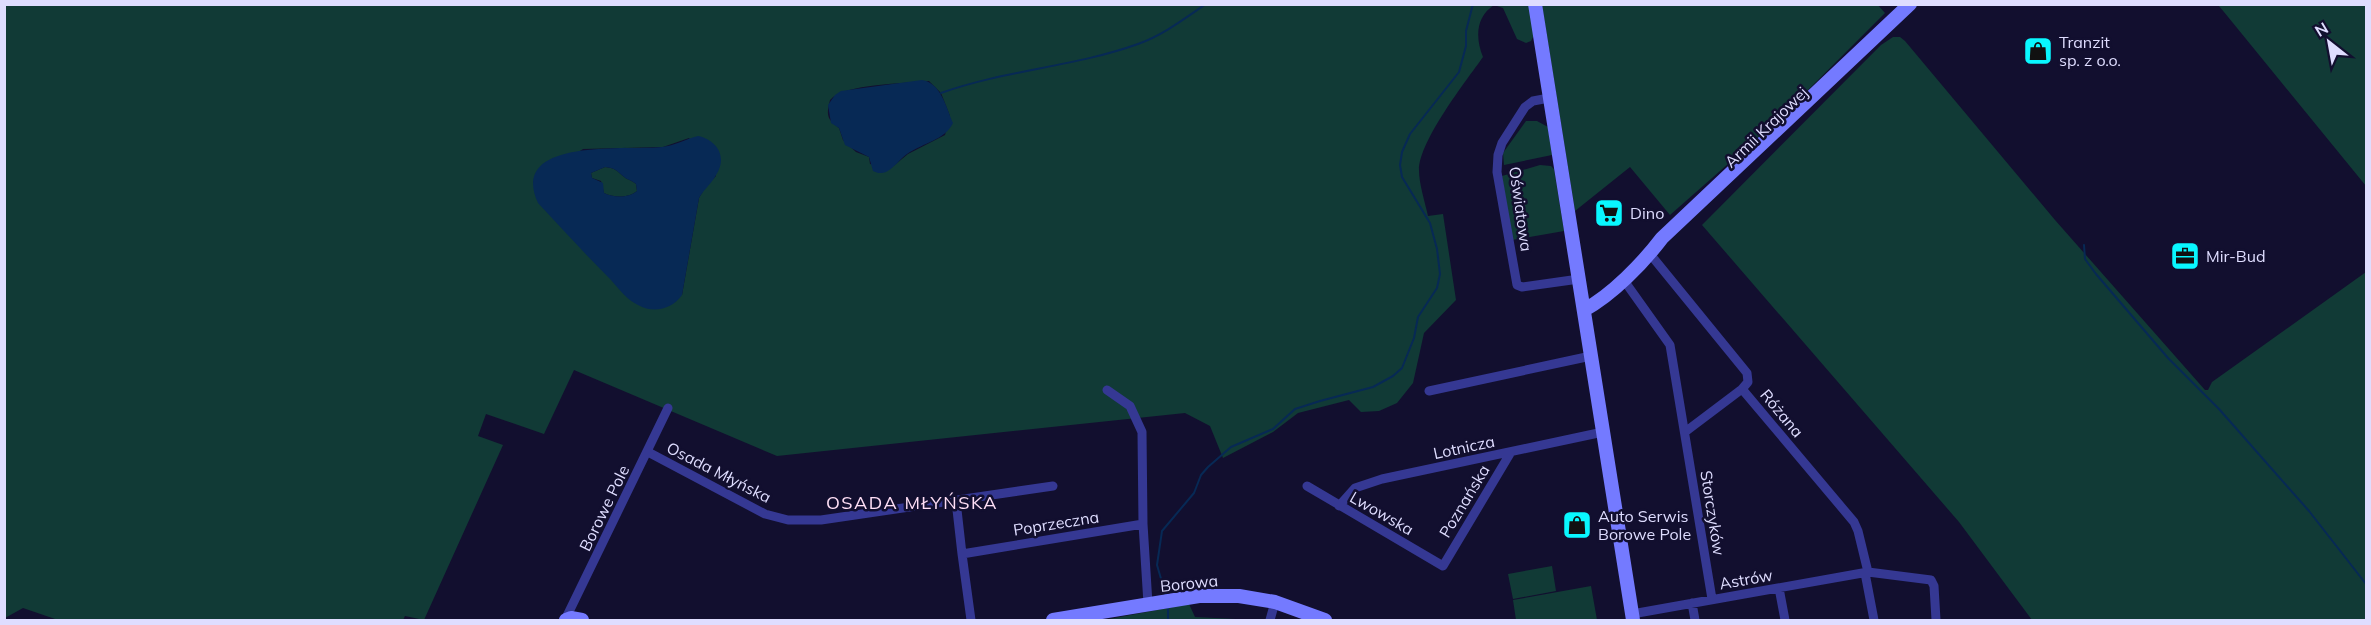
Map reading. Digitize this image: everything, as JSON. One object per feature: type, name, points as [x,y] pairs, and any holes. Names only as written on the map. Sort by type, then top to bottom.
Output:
[{"type":"street","points":[[1535,4],[1633,617]]},
{"type":"street","name":"Armii Krajowej","points":[[1584,310],[1602,300],[1650,254],[1662,238],[1910,4]]},
{"type":"street","name":"Oświatowa","points":[[1549,98],[1533,101],[1525,107],[1502,143],[1498,155],[1497,172],[1517,285],[1522,287],[1579,279]]},
{"type":"street","name":"Różana","points":[[1650,254],[1747,373],[1748,382],[1742,389],[1854,522],[1867,572],[1874,621]]},
{"type":"street","name":"Storczyków","points":[[1623,279],[1670,345],[1712,600]]},
{"type":"street","points":[[1429,391],[1591,356]]},
{"type":"street","points":[[1685,432],[1742,389]]},
{"type":"street","points":[[1107,390],[1130,406],[1142,432],[1143,524],[1159,602]]},
{"type":"street","name":"Borowe Pole","points":[[565,621],[668,408]]},
{"type":"street","name":"Lotnicza","points":[[1339,506],[1355,488],[1382,479],[1603,432]]},
{"type":"street","name":"Osada Młyńska","points":[[648,452],[765,514],[788,520],[821,520],[1053,486]]},
{"type":"street","name":"Poznańska","points":[[1443,566],[1511,452]]},
{"type":"street","name":"Lwowska","points":[[1307,486],[1443,566]]},
{"type":"street","points":[[956,501],[971,621]]},
{"type":"street","name":"Poprzeczna","points":[[962,554],[1143,524]]},
{"type":"street","name":"Astrów","points":[[1633,617],[1692,603],[1867,572],[1931,580],[1934,586],[1936,621]]},
{"type":"street","points":[[1779,588],[1785,621]]},
{"type":"street","name":"Borowa","points":[[1053,621],[1198,596],[1239,596],[1275,602],[1325,621]]},
{"type":"street","points":[[1270,621],[1275,602]]},
{"type":"street","points":[[1692,603],[1695,621]]},
{"type":"street","points":[[565,621],[571,618],[582,621]]},
{"type":"green space","points":[[1529,4],[1534,35],[1531,41],[1526,43],[1517,39],[1503,8],[1494,5],[1488,10],[1480,21],[1478,35],[1483,57],[1455,96],[1427,143],[1419,170],[1421,187],[1428,216],[1443,214],[1456,300],[1424,333],[1413,383],[1397,403],[1379,411],[1361,412],[1349,400],[1298,413],[1273,432],[1223,458],[1210,426],[1185,413],[777,456],[574,370],[544,434],[486,414],[478,436],[503,445],[424,620],[405,616],[403,620],[58,620],[23,608],[5,618],[4,5]],"holes":[[[929,81],[941,93],[950,116],[945,135],[908,154],[891,168],[870,164],[869,157],[856,152],[843,140],[839,128],[828,117],[830,100],[848,90],[876,85]],[[689,138],[716,176],[699,198],[682,295],[533,182],[583,149],[663,147]]]},
{"type":"green space","points":[[1877,4],[1885,13],[1779,119],[1670,215],[1630,167],[1575,211],[1542,5]]},
{"type":"green space","points":[[2218,5],[2366,5],[2366,186],[2224,12]]},
{"type":"green space","points":[[1893,37],[1900,37],[1905,41],[2055,220],[2205,390],[2208,390],[2212,382],[2366,272],[2366,620],[2032,620],[1959,522],[1702,225],[1881,45]]},
{"type":"green space","points":[[1526,121],[1537,121],[1548,127],[1552,155],[1504,165],[1503,153]]},
{"type":"green space","points":[[1540,165],[1551,166],[1554,169],[1564,231],[1512,240],[1502,176]]},
{"type":"green space","points":[[605,167],[615,170],[636,184],[637,191],[621,196],[604,193],[601,181],[592,178],[591,173]]},
{"type":"green space","points":[[1552,566],[1556,591],[1513,599],[1508,574]]},
{"type":"green space","points":[[1591,586],[1597,620],[1516,620],[1513,600]]},
{"type":"green space","points":[[1189,604],[1195,617],[1256,620],[1104,620]]},
{"type":"water","points":[[922,80],[934,86],[938,91],[953,123],[945,133],[913,150],[886,172],[873,171],[869,157],[845,145],[839,128],[831,123],[828,105],[841,91]]},
{"type":"water","points":[[698,136],[715,145],[719,150],[721,162],[714,178],[699,198],[682,295],[668,307],[644,308],[623,294],[538,203],[533,182],[540,167],[555,157],[577,151],[666,146]],"holes":[[[605,167],[615,170],[636,184],[637,191],[621,196],[604,193],[603,183],[592,178],[591,173]]]},
{"type":"waterway","points":[[941,93],[965,85],[1089,58],[1138,44],[1165,31],[1206,4]]},
{"type":"waterway","points":[[1166,596],[1157,565],[1162,531],[1194,493],[1201,475],[1208,467],[1231,447],[1273,429],[1295,409],[1373,387],[1402,368],[1414,338],[1418,317],[1437,288],[1440,274],[1437,249],[1430,223],[1402,177],[1400,165],[1402,152],[1410,134],[1459,72],[1473,4]]},
{"type":"waterway","points":[[2084,245],[2085,259],[2096,274],[2168,358],[2219,409],[2309,511],[2366,584]]},
{"type":"waterway","points":[[1168,608],[1168,620]]},
{"type":"place","name":"Tranzit sp. z o.o.","points":[[2038,51]]},
{"type":"place","name":"Dino","points":[[1609,213]]},
{"type":"place","name":"Mir-Bud","points":[[2185,256]]},
{"type":"place","name":"Auto Serwis Borowe Pole","points":[[1577,525]]},
{"type":"district","name":"OSADA MŁYŃSKA","points":[[912,502]]}]
